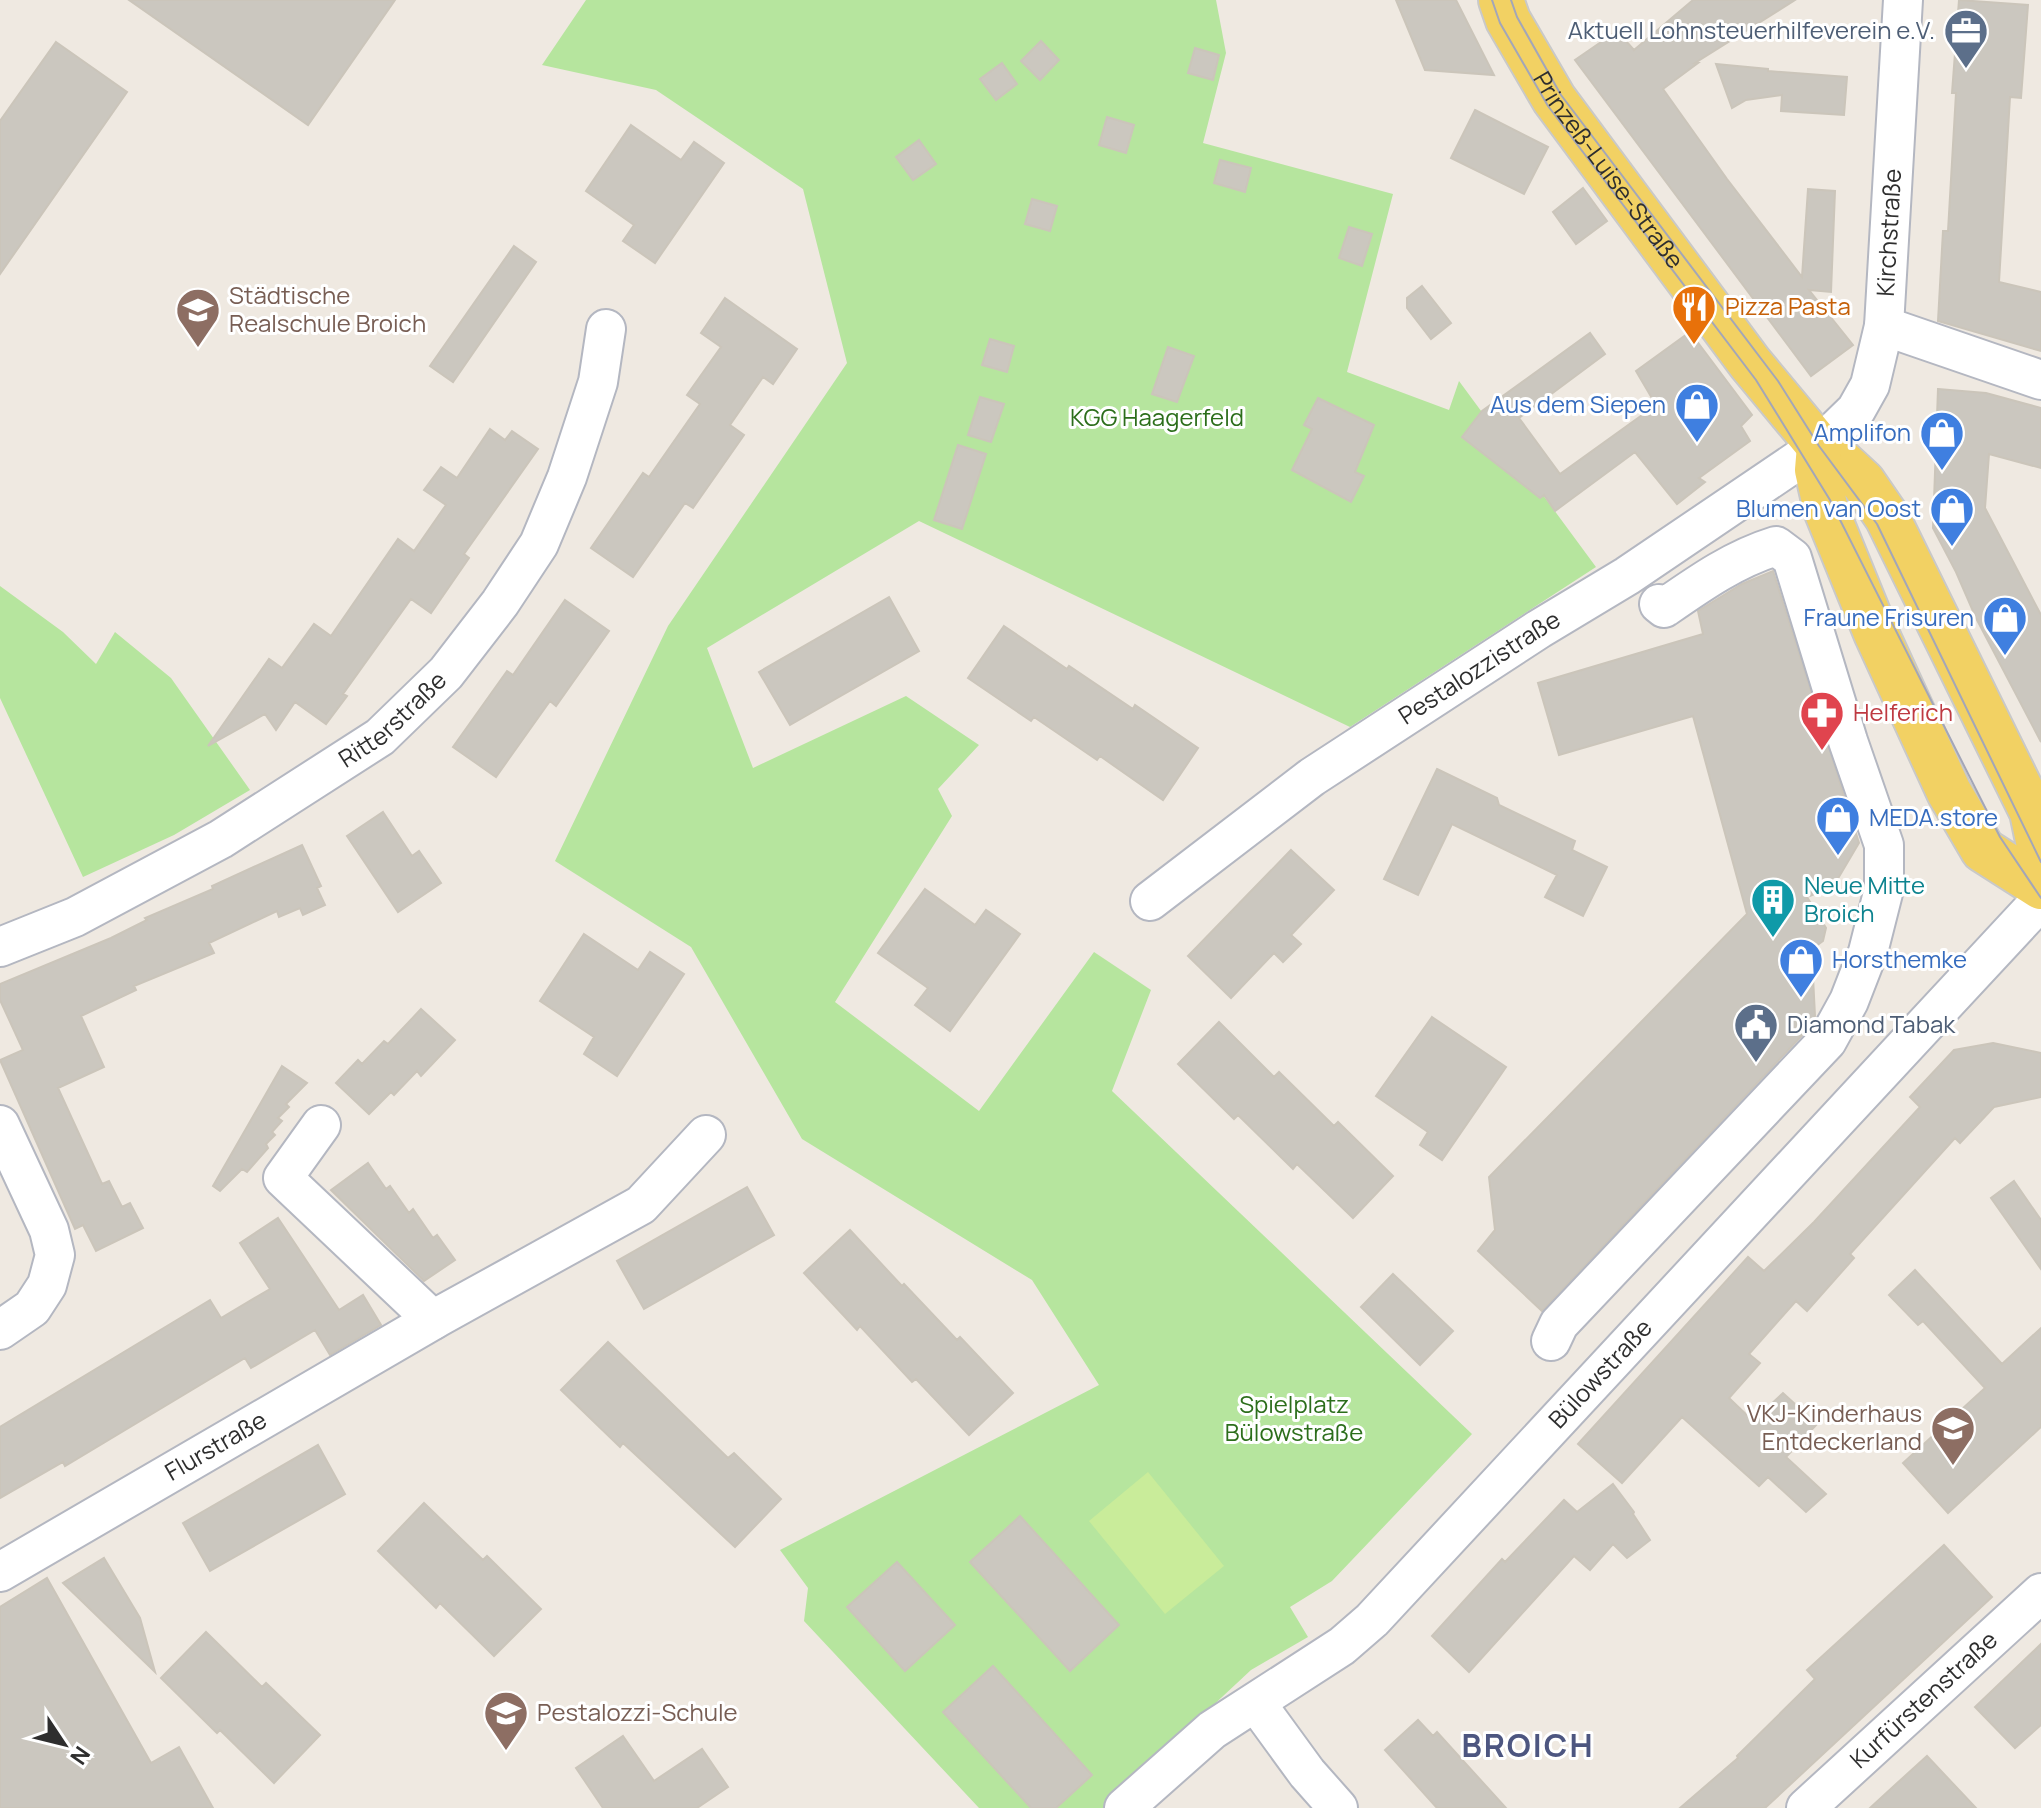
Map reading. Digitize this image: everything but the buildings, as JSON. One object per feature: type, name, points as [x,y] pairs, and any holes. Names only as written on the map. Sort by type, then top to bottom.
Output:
[{"type":"main road","name":"Prinzeß-Luise-Straße","points":[[1501,0],[1508,20],[1554,99],[1760,376],[1819,446],[1863,482],[1899,539],[2032,812],[2041,855]]},
{"type":"main road","points":[[1819,446],[1817,470],[1826,510],[1876,633],[1949,792],[1983,850],[2041,887]]},
{"type":"street","name":"Kirchstraße","points":[[1819,446],[1856,410],[1870,385],[1884,326],[1903,0]]},
{"type":"street","points":[[1884,326],[2041,380]]},
{"type":"street","name":"Ritterstraße","points":[[0,947],[75,917],[221,839],[380,737],[446,673],[500,603],[539,544],[567,477],[598,382],[606,329]]},
{"type":"street","name":"Pestalozzistraße","points":[[1150,901],[1312,777],[1539,629],[1627,576],[1819,446]]},
{"type":"street","points":[[1551,1341],[1559,1324],[1827,1041],[1849,1001],[1868,952],[1884,889],[1884,845],[1848,741],[1792,558],[1776,546],[1753,553],[1710,576],[1664,608],[1659,604]]},
{"type":"street","name":"Bülowstraße","points":[[1124,1808],[1212,1730],[1342,1646],[1372,1620],[2041,900]]},
{"type":"street","points":[[0,1125],[49,1230],[55,1255],[47,1285],[32,1308],[0,1330]]},
{"type":"street","points":[[321,1125],[283,1178],[433,1320]]},
{"type":"street","name":"Flurstraße","points":[[0,1572],[433,1320],[641,1205],[706,1135]]},
{"type":"street","name":"Kurfürstenstraße","points":[[1806,1808],[2041,1593]]},
{"type":"street","points":[[1256,1703],[1307,1773],[1338,1808]]},
{"type":"green space","points":[[586,0],[1216,0],[1226,53],[1203,143],[1393,194],[1347,372],[1449,410],[1459,381],[1596,567],[1350,727],[919,521],[707,648],[753,768],[906,696],[979,745],[938,789],[952,816],[835,1002],[979,1111],[1094,952],[1151,990],[1112,1091],[1472,1434],[1332,1581],[1290,1607],[1308,1637],[1251,1670],[1103,1808],[979,1808],[804,1621],[808,1588],[780,1550],[1099,1385],[1032,1280],[802,1139],[691,947],[555,861],[668,626],[847,363],[803,189],[656,90],[542,65]]},
{"type":"green space","points":[[0,586],[63,632],[96,664],[115,632],[171,678],[250,790],[174,835],[83,877],[0,698]]},
{"type":"green space","points":[[1148,1472],[1224,1566],[1165,1614],[1089,1521]]},
{"type":"tram line","points":[[1492,0],[1500,23],[1548,106],[1756,380],[1830,500],[2000,837],[2041,898]]},
{"type":"tram line","points":[[1511,0],[1517,17],[1561,95],[1778,381],[1819,446],[1877,524],[2041,862]]},
{"type":"place","name":"Aktuell Lohnsteuerhilfeverein e.V.","points":[[1966,70]]},
{"type":"place","name":"Pizza Pasta","points":[[1694,346]]},
{"type":"place","name":"Städtische Realschule Broich","points":[[198,349]]},
{"type":"place","name":"Aus dem Siepen","points":[[1697,444]]},
{"type":"place","name":"Amplifon","points":[[1942,472]]},
{"type":"place","name":"Blumen van Oost","points":[[1952,548]]},
{"type":"place","name":"Fraune Frisuren","points":[[2005,657]]},
{"type":"place","name":"Helferich","points":[[1822,752]]},
{"type":"place","name":"MEDA.store","points":[[1838,857]]},
{"type":"place","name":"Neue Mitte Broich","points":[[1773,939]]},
{"type":"place","name":"Horsthemke","points":[[1801,999]]},
{"type":"place","name":"Diamond Tabak","points":[[1756,1064]]},
{"type":"place","name":"VKJ-Kinderhaus Entdeckerland","points":[[1953,1467]]},
{"type":"place","name":"Pestalozzi-Schule","points":[[506,1752]]},
{"type":"district","name":"BROICH","points":[[1528,1746]]},
{"type":"park label","name":"KGG Haagerfeld","points":[[1157,418]]},
{"type":"park label","name":"Spielplatz Bülowstraße","points":[[1294,1419]]}]
